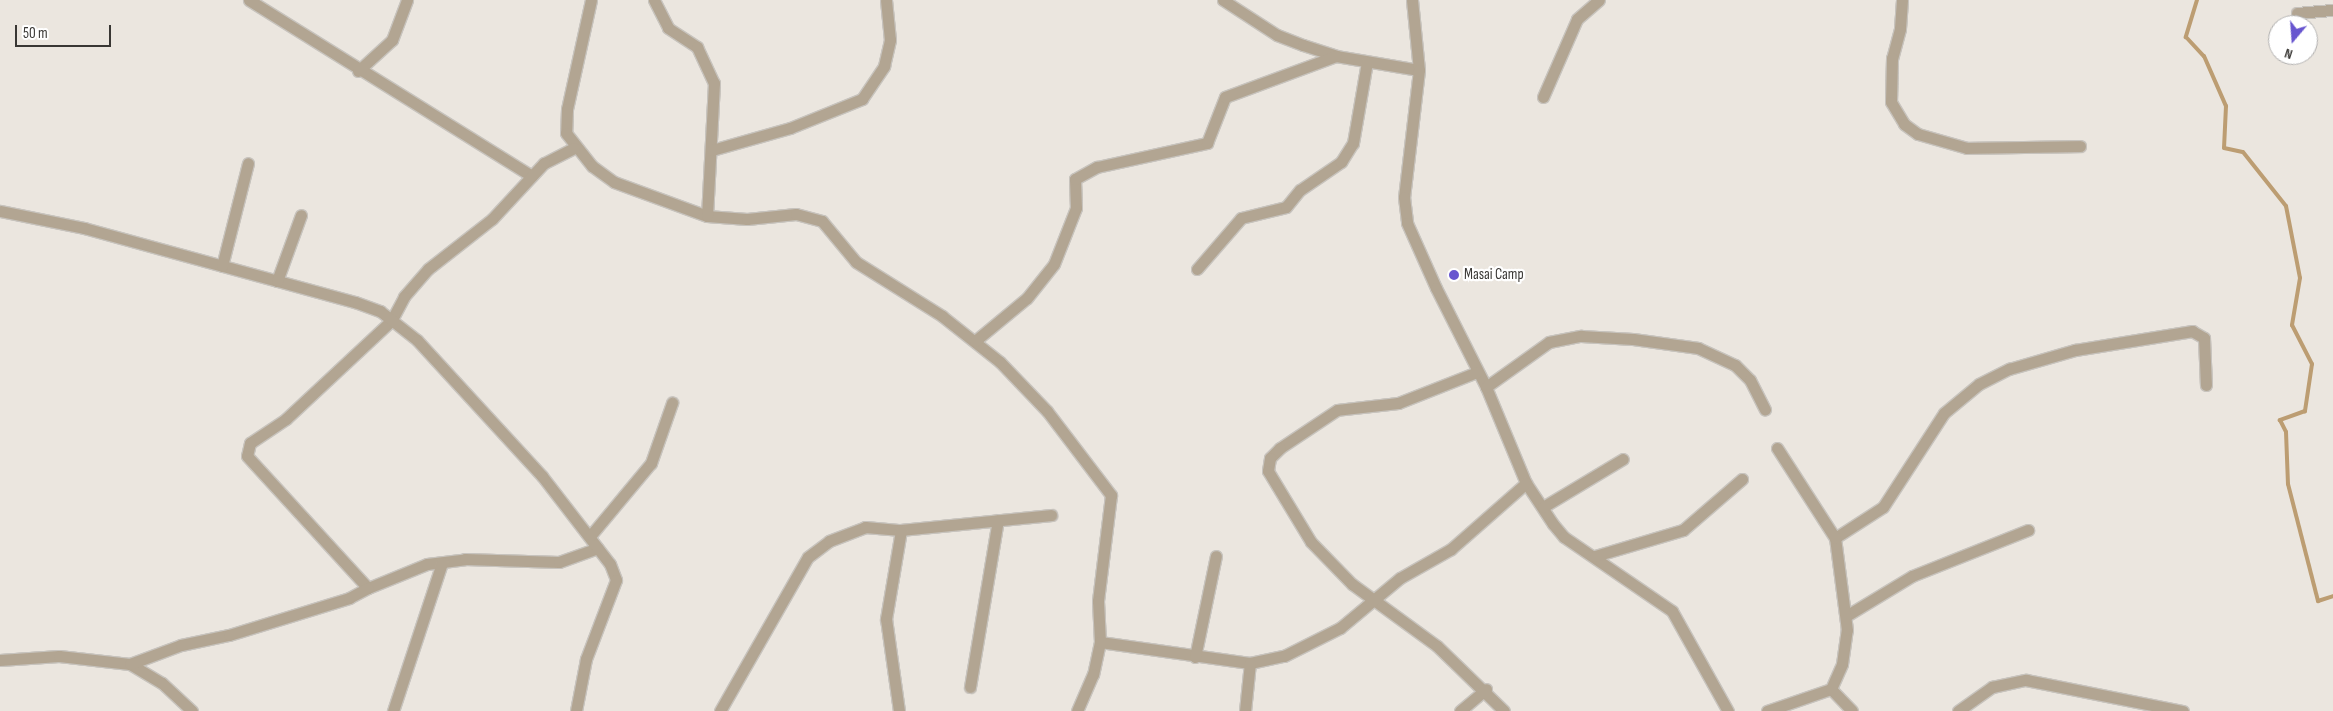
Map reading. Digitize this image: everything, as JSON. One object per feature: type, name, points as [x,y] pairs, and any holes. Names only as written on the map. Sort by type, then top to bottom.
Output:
[{"type":"street","points":[[249,0],[280,15],[358,71],[532,176]]},
{"type":"street","points":[[358,71],[392,40],[407,0]]},
{"type":"street","points":[[591,0],[567,109],[566,133],[574,148],[614,182],[707,216],[747,219],[796,214],[822,221],[856,262],[975,341],[1047,411],[1111,495],[1098,601],[1100,642],[1093,674],[1077,711]]},
{"type":"street","points":[[654,0],[668,28],[697,47],[707,60],[716,106],[707,216]]},
{"type":"street","points":[[712,150],[819,119],[862,99],[884,66],[890,40],[886,0]]},
{"type":"street","points":[[1222,0],[1277,35],[1336,56],[1419,70]]},
{"type":"street","points":[[1412,0],[1419,70],[1404,197],[1407,223],[1486,387],[1526,483],[1564,536],[1672,611],[1728,711]]},
{"type":"street","points":[[1543,97],[1577,20],[1599,0]]},
{"type":"street","points":[[1902,0],[1900,29],[1892,58],[1891,102],[1904,124],[1918,134],[1968,148],[2080,146]]},
{"type":"street","points":[[2297,13],[2333,10]]},
{"type":"street","points":[[975,341],[1026,298],[1054,264],[1076,208],[1075,179],[1097,167],[1208,143],[1225,97],[1336,56]]},
{"type":"street","points":[[1198,269],[1242,218],[1286,207],[1300,190],[1341,162],[1353,143],[1367,62]]},
{"type":"street","points":[[368,588],[253,466],[247,448],[286,419],[392,320],[404,297],[428,269],[492,218],[544,163],[574,148]]},
{"type":"street","points":[[222,266],[248,163]]},
{"type":"street","points":[[0,211],[222,266],[356,302],[392,320],[445,367],[591,535],[616,580],[586,660],[576,711]]},
{"type":"street","points":[[277,281],[301,215]]},
{"type":"street","points":[[1835,538],[1883,507],[1944,413],[1979,384],[2009,369],[2076,350],[2192,330],[2204,338],[2206,385]]},
{"type":"street","points":[[1486,387],[1549,342],[1581,336],[1633,339],[1698,348],[1735,365],[1750,380],[1765,409]]},
{"type":"street","points":[[1478,372],[1398,403],[1337,410],[1270,458],[1268,471],[1311,542],[1375,600],[1486,689],[1504,711]]},
{"type":"street","points":[[591,535],[651,463],[672,402]]},
{"type":"street","points":[[1767,711],[1831,689],[1842,664],[1846,616],[1835,538],[1777,448]]},
{"type":"street","points":[[1543,507],[1623,460]]},
{"type":"street","points":[[1595,556],[1683,530],[1742,479]]},
{"type":"street","points":[[1100,642],[1195,657],[1250,663],[1284,656],[1340,628],[1400,578],[1451,549],[1526,483]]},
{"type":"street","points":[[720,711],[808,557],[828,542],[865,527],[901,530],[1051,515]]},
{"type":"street","points":[[970,687],[998,520]]},
{"type":"street","points":[[899,711],[886,619],[901,530]]},
{"type":"street","points":[[1846,616],[1912,576],[2028,530]]},
{"type":"street","points":[[130,664],[180,645],[229,635],[349,598],[415,567],[465,559],[559,562],[598,548]]},
{"type":"street","points":[[1195,657],[1216,556]]},
{"type":"street","points":[[393,711],[442,563]]},
{"type":"street","points":[[0,660],[76,657],[130,664],[162,683],[192,711]]},
{"type":"street","points":[[1245,711],[1250,663]]},
{"type":"street","points":[[1958,711],[1992,687],[2026,680],[2183,711]]},
{"type":"street","points":[[1460,711],[1486,689]]},
{"type":"street","points":[[1831,689],[1852,711]]},
{"type":"waterway","points":[[2197,0],[2186,37],[2204,56],[2226,106],[2224,148],[2243,152],[2286,206],[2300,278],[2292,325],[2312,364],[2305,411],[2280,420],[2286,432],[2288,484],[2318,601],[2333,596]]},
{"type":"place","name":"Masai Camp","points":[[1454,275]]}]
